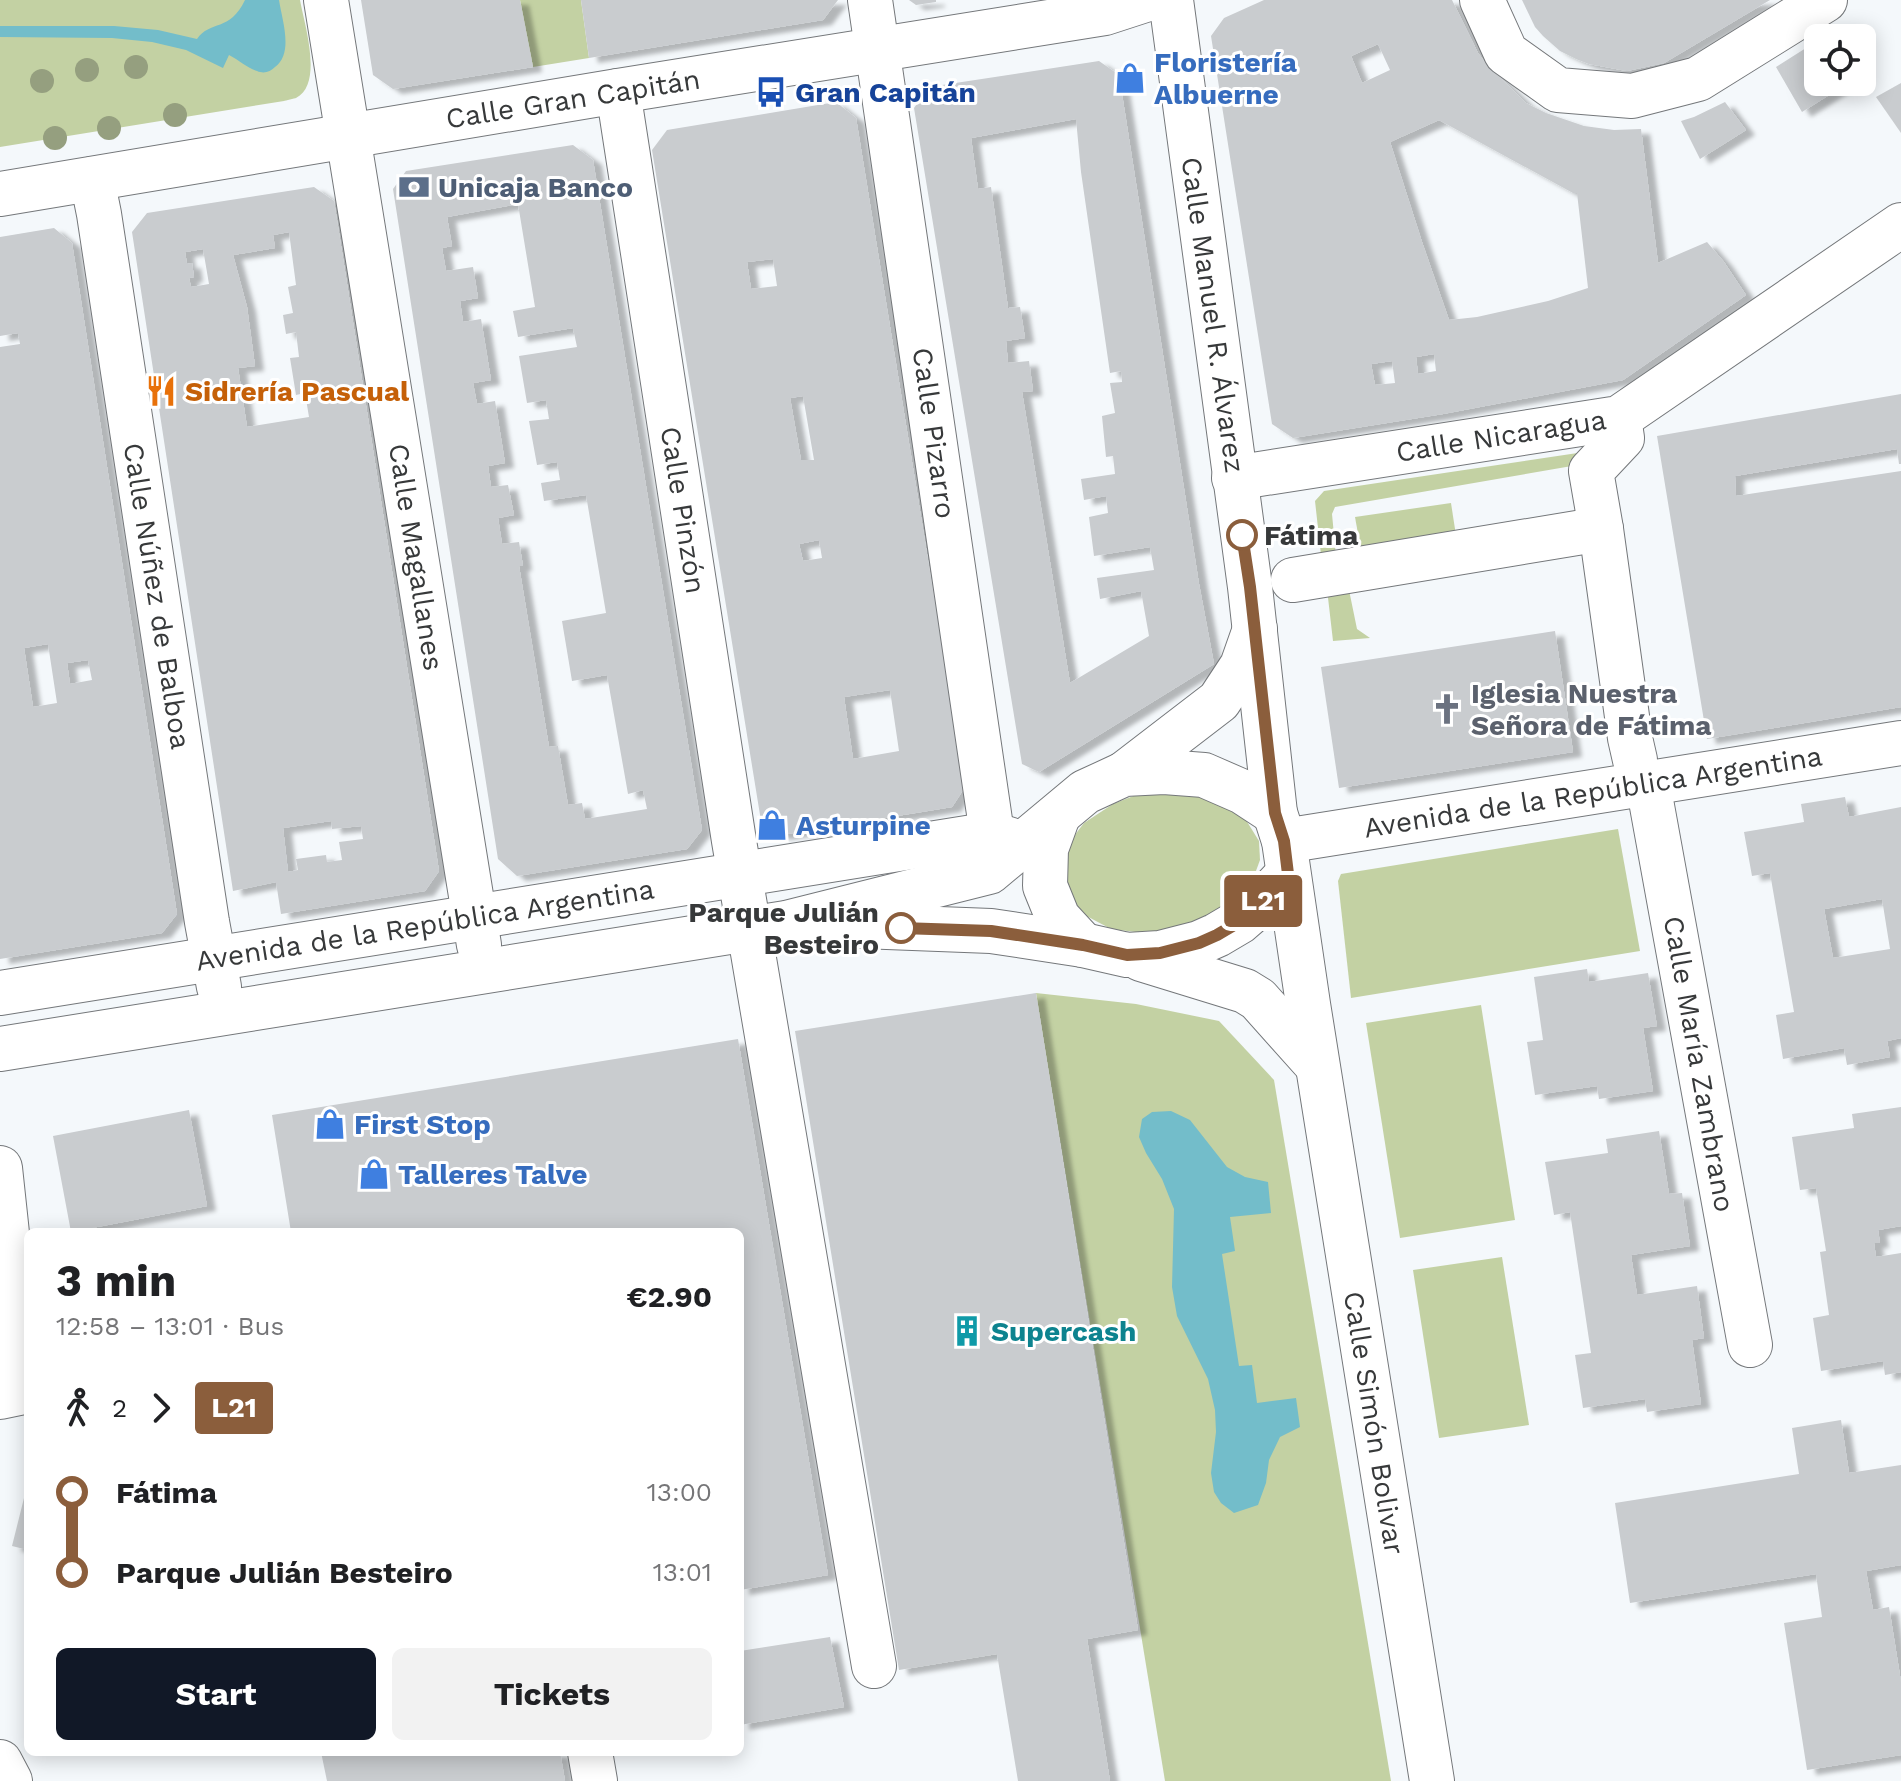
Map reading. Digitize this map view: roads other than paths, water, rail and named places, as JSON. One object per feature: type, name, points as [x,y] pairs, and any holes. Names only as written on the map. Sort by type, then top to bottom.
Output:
[{"type":"street","name":"Calle Magallanes","points":[[326,0],[483,972]]},
{"type":"street","name":"Calle Pizarro","points":[[870,0],[1008,839]]},
{"type":"street","name":"Calle Gran Capitán","points":[[0,194],[1105,13],[1145,0]]},
{"type":"street","name":"Calle Manuel R. Álvarez","points":[[1171,0],[1282,843]]},
{"type":"street","points":[[1482,0],[1506,53],[1558,90],[1632,96],[1698,79],[1825,0]]},
{"type":"street","name":"Calle Pinzón","points":[[618,91],[740,875],[767,926],[874,1666]]},
{"type":"street","name":"Calle Núñez de Balboa","points":[[92,179],[223,1013]]},
{"type":"street","name":"Calle Nicaragua","points":[[1234,478],[1619,418],[1901,225]]},
{"type":"street","name":"Calle María Zambrano","points":[[1619,418],[1622,438],[1591,471],[1630,738],[1641,772],[1750,1345]]},
{"type":"street","points":[[1293,580],[1601,529]]},
{"type":"street","name":"Calle Manuel R. Álvarez","points":[[1124,774],[1219,701],[1242,666],[1255,629]]},
{"type":"street","name":"Avenida de la República Argentina","points":[[1282,843],[1641,772],[1901,743]]},
{"type":"street","points":[[1127,955],[1160,953],[1199,943],[1239,922],[1261,903],[1282,843],[1243,792],[1204,775],[1164,772],[1124,774],[1085,792],[1058,816],[1046,849],[1045,886],[1058,918],[1083,945],[1245,991],[1258,999],[1317,1065]]},
{"type":"street","name":"Avenida de la República Argentina","points":[[0,993],[740,875],[1008,839],[1058,816]]},
{"type":"street","name":"Avenida de la República Argentina","points":[[0,1049],[767,926],[989,872],[1008,839]]},
{"type":"street","name":"Calle Simón Bolivar","points":[[1282,843],[1432,1781]]},
{"type":"street","name":"Avenida de la República Argentina","points":[[767,926],[991,931],[1083,945]]},
{"type":"street","points":[[0,1168],[24,1392],[0,1397]]},
{"type":"street","points":[[591,1756],[595,1781]]},
{"type":"street","points":[[0,1762],[10,1781]]},
{"type":"water","points":[[245,0],[279,0],[285,36],[284,53],[281,61],[267,72],[253,70],[229,55],[223,68],[186,50],[152,42],[112,38],[0,37],[0,26],[114,26],[158,30],[197,39],[208,29],[233,17]]},
{"type":"water","points":[[1171,1111],[1190,1120],[1227,1167],[1245,1177],[1268,1182],[1271,1213],[1230,1217],[1235,1251],[1222,1254],[1239,1366],[1252,1365],[1257,1403],[1296,1398],[1300,1427],[1280,1437],[1269,1460],[1266,1483],[1258,1505],[1234,1513],[1221,1503],[1214,1492],[1211,1473],[1215,1410],[1208,1379],[1177,1316],[1172,1287],[1174,1209],[1139,1137],[1142,1119],[1152,1112]]},
{"type":"place","name":"Floristería Albuerne","points":[[1130,78]]},
{"type":"place","name":"Gran Capitán","points":[[771,92]]},
{"type":"place","name":"Unicaja Banco","points":[[414,187]]},
{"type":"place","name":"Sidrería Pascual","points":[[161,391]]},
{"type":"place","name":"Fátima","points":[[1242,535]]},
{"type":"place","name":"Iglesia Nuestra Señora de Fátima","points":[[1447,709]]},
{"type":"place","name":"Asturpine","points":[[772,825]]},
{"type":"place","name":"Parque Julián Besteiro","points":[[901,928]]},
{"type":"place","name":"First Stop","points":[[330,1124]]},
{"type":"place","name":"Talleres Talve","points":[[374,1174]]},
{"type":"place","name":"Supercash","points":[[967,1331]]}]
